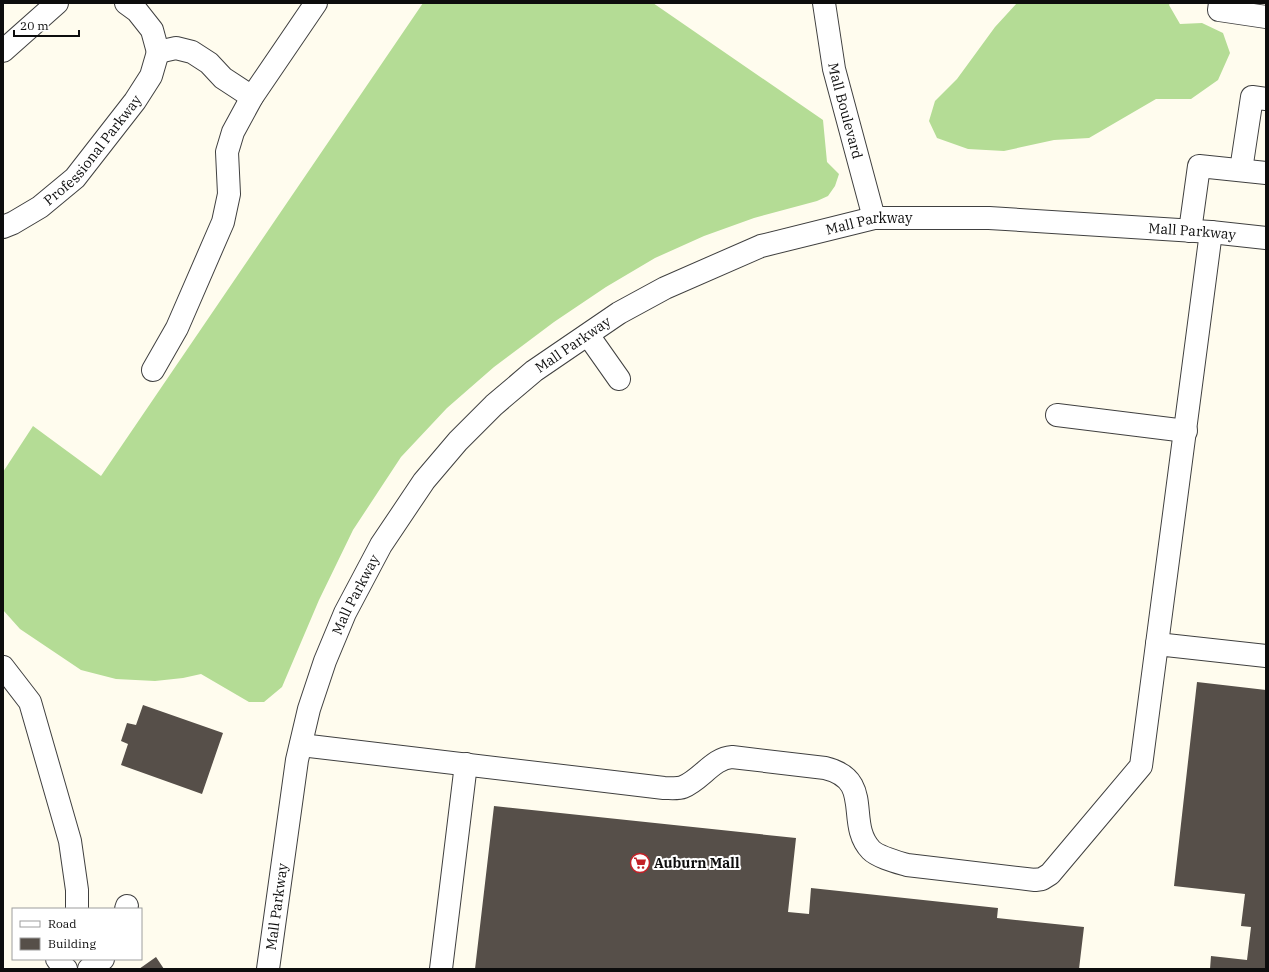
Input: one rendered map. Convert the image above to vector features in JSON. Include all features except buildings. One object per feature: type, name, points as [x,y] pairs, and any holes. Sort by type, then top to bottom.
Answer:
[{"type":"street","points":[[3,51],[57,3]]},
{"type":"street","points":[[126,3],[137,11],[152,30],[158,52],[176,48],[192,52],[209,63],[222,78],[252,97]]},
{"type":"street","points":[[153,370],[177,328],[223,222],[229,194],[227,152],[233,132],[252,97],[316,3]]},
{"type":"street","name":"Mall Boulevard","points":[[824,3],[834,69],[874,218]]},
{"type":"street","points":[[1220,3],[1219,10],[1266,17]]},
{"type":"street","name":"Professional Parkway","points":[[3,226],[13,223],[40,207],[75,178],[135,101],[151,76],[158,52]]},
{"type":"street","points":[[1241,170],[1252,98],[1266,99]]},
{"type":"street","points":[[1190,231],[1199,166],[1266,173]]},
{"type":"street","name":"Mall Parkway","points":[[268,969],[297,760],[309,709],[325,661],[345,613],[381,545],[424,481],[458,441],[494,405],[534,371],[620,313],[665,288],[761,246],[874,218],[989,218],[1211,232],[1266,238]]},
{"type":"street","points":[[301,745],[664,788],[682,787],[699,778],[720,760],[732,757],[825,768],[834,770],[844,775],[849,781],[855,793],[859,811],[860,831],[863,839],[872,850],[889,859],[907,866],[1035,880],[1042,879],[1050,874],[1141,766],[1211,232]]},
{"type":"street","points":[[588,335],[619,379]]},
{"type":"street","points":[[1057,416],[1186,430]]},
{"type":"street","points":[[1157,644],[1266,656]]},
{"type":"street","points":[[3,667],[30,702],[70,841],[77,900]]},
{"type":"street","points":[[441,969],[466,764]]},
{"type":"street","points":[[58,960],[66,969]]},
{"type":"street","points":[[89,969],[102,960]]},
{"type":"green space","points":[[423,3],[653,3],[823,120],[827,162],[839,174],[835,186],[828,196],[817,201],[754,218],[704,236],[655,258],[606,287],[554,322],[494,367],[447,408],[401,457],[353,530],[319,600],[282,687],[264,702],[249,702],[201,674],[183,678],[155,681],[116,679],[81,670],[20,629],[3,610],[3,472],[33,426],[101,476]]},
{"type":"green space","points":[[1017,3],[1170,3],[1169,5],[1180,24],[1202,23],[1223,33],[1230,53],[1218,80],[1191,99],[1156,99],[1089,138],[1054,140],[1004,151],[968,149],[937,138],[929,121],[935,101],[957,79],[995,27]]},
{"type":"place","name":"Auburn Mall","points":[[640,863]]}]
